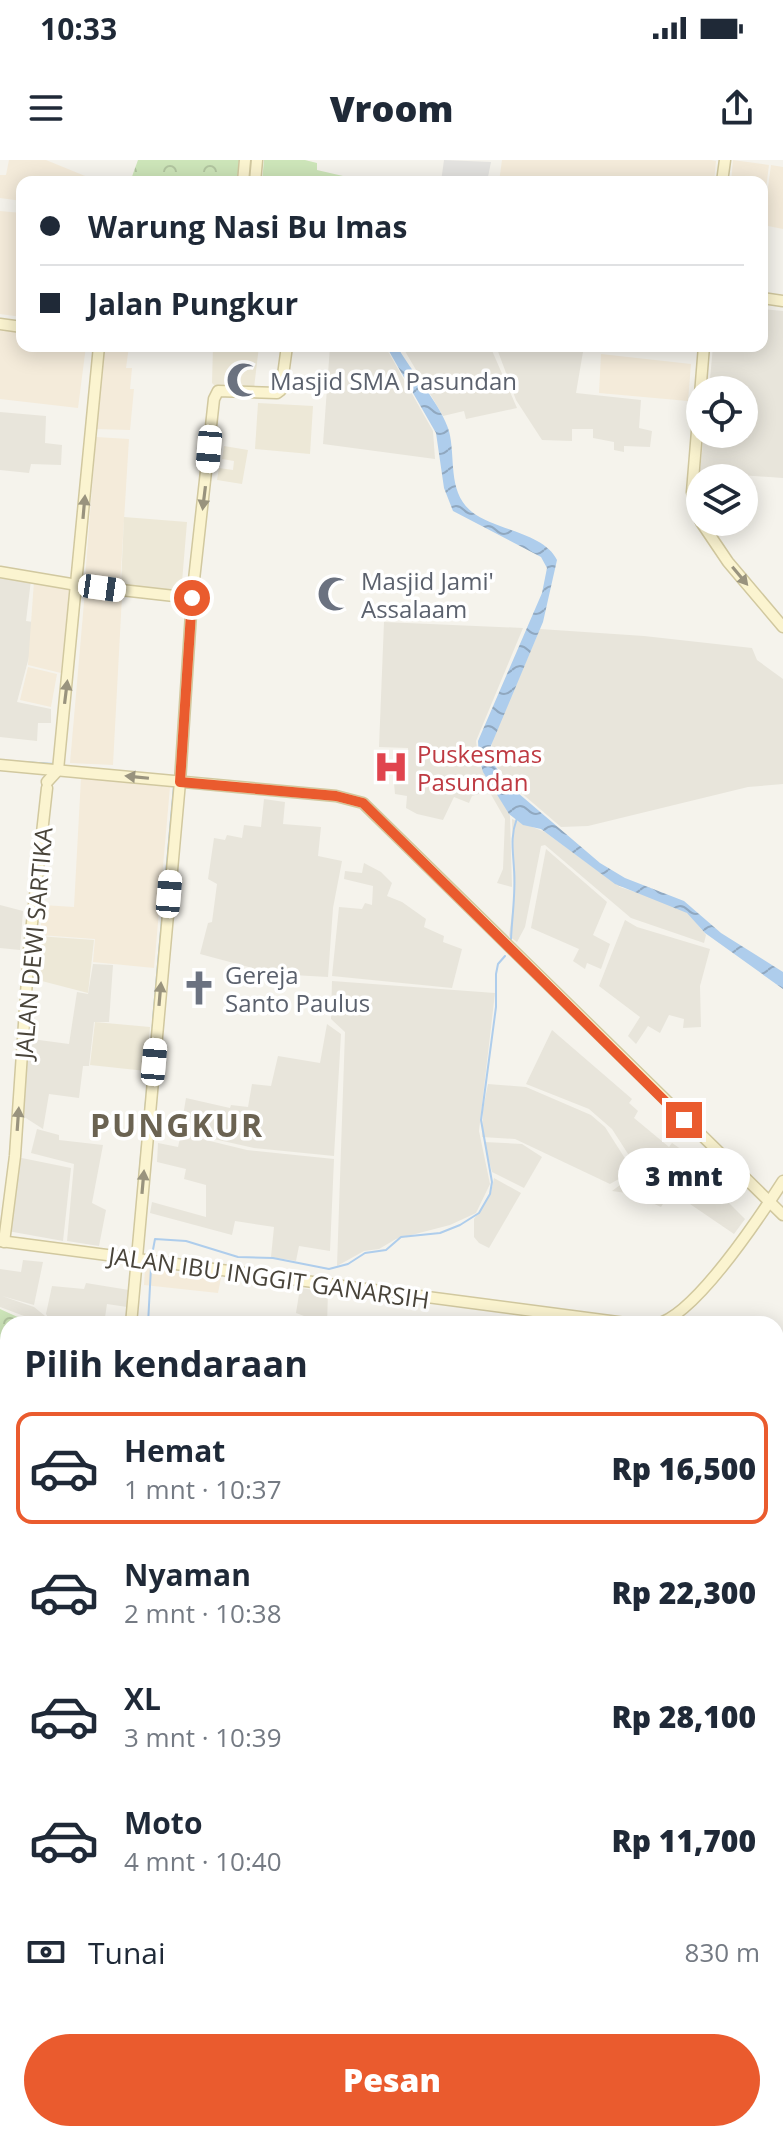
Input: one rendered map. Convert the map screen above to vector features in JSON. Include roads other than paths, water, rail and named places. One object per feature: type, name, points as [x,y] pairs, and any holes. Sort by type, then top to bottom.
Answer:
[{"type":"main road","points":[[58,770],[98,352]]},
{"type":"main road","points":[[132,1316],[180,782],[192,598],[215,394],[222,390],[277,393],[284,382],[286,352]]},
{"type":"main road","points":[[694,464],[704,352]]},
{"type":"main road","points":[[711,536],[728,562],[783,627]]},
{"type":"main road","points":[[0,572],[77,585],[192,598]]},
{"type":"main road","points":[[0,765],[336,796],[363,803],[783,1215]]},
{"type":"main road","name":"JALAN DEWI SARTIKA","points":[[2,1241],[15,1156],[29,950],[47,785],[58,770]]},
{"type":"main road","points":[[669,1316],[714,1278],[783,1181]]},
{"type":"main road","name":"JALAN IBU INGGIT GANARSIH","points":[[2,1241],[571,1316]]},
{"type":"water","points":[[389,352],[401,352],[445,421],[451,441],[456,485],[464,504],[482,518],[541,544],[557,560],[543,622],[490,748],[490,759],[511,787],[600,863],[625,878],[684,901],[721,933],[783,972],[783,989],[705,933],[687,913],[615,884],[541,829],[523,825],[509,814],[483,772],[478,741],[542,593],[547,568],[541,557],[453,511],[444,488],[436,433]]},
{"type":"waterway","points":[[5,761],[55,764]]},
{"type":"waterway","points":[[153,1020],[174,785]]},
{"type":"waterway","points":[[511,939],[515,886],[513,837],[517,818]]},
{"type":"waterway","points":[[152,1255],[155,1239],[186,1241],[238,1257],[273,1258],[329,1269],[348,1264],[365,1253],[386,1250],[401,1237],[440,1233],[479,1213],[490,1194],[492,1182],[481,1120],[496,1007],[496,974],[498,964],[505,956]]},
{"type":"waterway","points":[[139,1178],[153,1023]]},
{"type":"waterway","points":[[148,1316],[151,1267]]},
{"type":"place","name":"Masjid SMA Pasundan","points":[[244,380]]},
{"type":"place","name":"Masjid Jami' Assalaam","points":[[335,594]]},
{"type":"place","name":"Puskesmas Pasundan","points":[[391,767]]},
{"type":"place","name":"Gereja Santo Paulus","points":[[199,988]]},
{"type":"district","name":"PUNGKUR","points":[[177,1124]]}]
